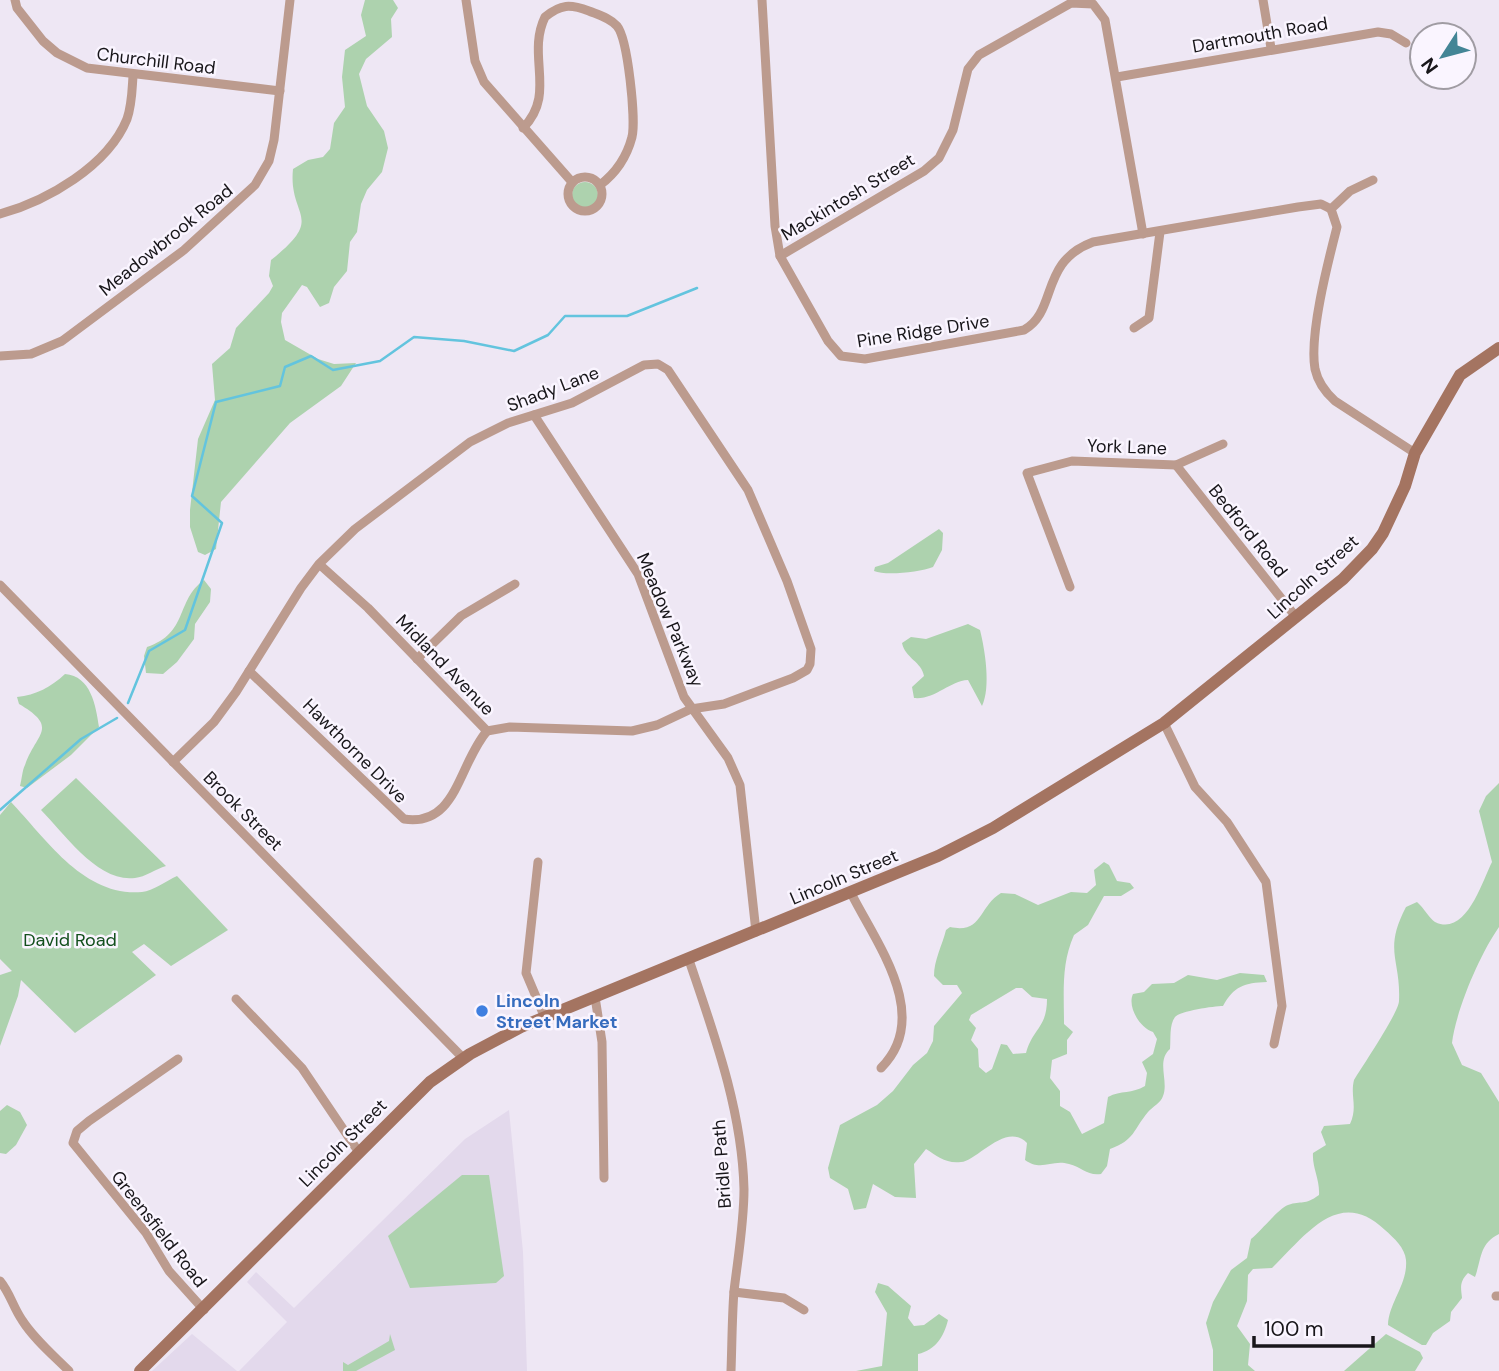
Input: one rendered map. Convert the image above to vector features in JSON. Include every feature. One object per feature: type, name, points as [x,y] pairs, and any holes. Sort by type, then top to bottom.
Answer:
[{"type":"main road","name":"Lincoln Street","points":[[140,1371],[204,1310],[358,1151],[430,1082],[463,1058],[545,1017],[938,856],[993,828],[1164,723],[1343,579],[1372,549],[1393,515],[1415,453],[1460,375],[1499,348]]},
{"type":"street","name":"Churchill Road","points":[[15,0],[32,27],[57,53],[87,68],[133,76],[280,91]]},
{"type":"street","name":"Meadowbrook Road","points":[[0,356],[31,354],[62,341],[169,262],[242,199],[261,178],[269,161],[290,0]]},
{"type":"street","points":[[466,0],[479,72],[492,94],[572,182]]},
{"type":"street","name":"Pine Ridge Drive","points":[[762,0],[775,226],[780,256],[828,341],[841,356],[865,359],[1024,330],[1038,315],[1053,279],[1068,254],[1093,242],[1321,204],[1331,209]]},
{"type":"street","points":[[1263,0],[1271,48]]},
{"type":"street","name":"Mackintosh Street","points":[[780,256],[924,171],[939,158],[953,130],[968,69],[979,55],[1071,3],[1094,2],[1105,20],[1143,234]]},
{"type":"street","points":[[523,128],[537,111],[540,100],[537,43],[545,17],[564,5],[573,5],[609,19],[618,27],[627,49],[632,135],[619,167],[600,185],[601,202],[596,208],[580,212],[568,199],[572,182]]},
{"type":"street","name":"Dartmouth Road","points":[[1117,77],[1271,48],[1378,32],[1391,34],[1406,43]]},
{"type":"street","points":[[0,214],[45,196],[92,163],[110,146],[127,118],[133,76]]},
{"type":"street","points":[[572,182],[585,177],[600,185]]},
{"type":"street","points":[[1373,180],[1350,191],[1331,209],[1337,227],[1315,340],[1318,381],[1329,396],[1360,420],[1415,453]]},
{"type":"street","points":[[1134,328],[1149,318],[1153,306],[1160,232]]},
{"type":"street","name":"Shady Lane","points":[[173,762],[214,722],[319,564],[355,529],[470,442],[500,426],[572,403],[644,365],[664,366],[748,491],[787,581],[811,649],[807,670],[724,704],[691,709]]},
{"type":"street","name":"Meadow Parkway","points":[[534,415],[638,574],[691,709],[728,758],[740,785],[756,932]]},
{"type":"street","name":"York Lane","points":[[1070,587],[1027,473],[1072,461],[1176,465],[1223,444]]},
{"type":"street","name":"Bedford Road","points":[[1176,465],[1296,617]]},
{"type":"street","name":"Midland Avenue","points":[[319,564],[487,731],[510,727],[632,731],[657,725],[691,709]]},
{"type":"street","points":[[417,659],[461,617],[515,584]]},
{"type":"street","name":"Brook Street","points":[[0,585],[463,1058]]},
{"type":"street","name":"Hawthorne Drive","points":[[249,671],[404,819],[433,818],[443,810],[474,747],[487,731]]},
{"type":"street","points":[[1164,723],[1195,787],[1227,822],[1266,882],[1282,1006],[1275,1044]]},
{"type":"street","points":[[538,862],[526,973],[545,1017]]},
{"type":"street","points":[[851,892],[899,987],[900,1033],[894,1055],[881,1068]]},
{"type":"street","name":"Bridle Path","points":[[689,960],[721,1058],[739,1144],[744,1190],[734,1292],[731,1371]]},
{"type":"street","points":[[596,998],[601,1042],[604,1178]]},
{"type":"street","points":[[236,999],[302,1068],[358,1151]]},
{"type":"street","name":"Greensfield Road","points":[[178,1059],[89,1121],[77,1131],[72,1143],[146,1233],[169,1271],[204,1310]]},
{"type":"street","points":[[0,1281],[12,1295],[20,1317],[29,1330],[69,1371]]},
{"type":"street","points":[[734,1292],[784,1298],[804,1310]]},
{"type":"shaded area","points":[[509,1110],[523,1252],[527,1371],[239,1371],[287,1322],[247,1282],[256,1272],[294,1308],[465,1139]]},
{"type":"shaded area","points":[[192,1334],[237,1371],[152,1371]]},
{"type":"green space","points":[[365,0],[393,0],[398,8],[391,19],[392,37],[366,59],[359,74],[367,106],[384,131],[388,148],[382,172],[367,190],[361,204],[357,232],[350,242],[347,271],[334,287],[329,303],[320,307],[307,287],[302,285],[282,313],[281,322],[285,340],[318,359],[334,364],[356,363],[341,386],[290,423],[221,502],[216,549],[205,555],[198,552],[190,527],[190,510],[198,439],[215,400],[212,364],[230,348],[236,328],[269,293],[273,286],[269,276],[271,260],[288,245],[301,225],[293,185],[293,169],[308,160],[323,157],[330,149],[334,123],[345,107],[342,77],[345,50],[366,36],[361,15]]},
{"type":"green space","points":[[585,182],[594,186],[598,195],[594,204],[585,208],[576,204],[572,195],[576,186]]},
{"type":"green space","points":[[939,529],[943,533],[942,550],[933,567],[903,573],[874,571],[875,567],[888,563]]},
{"type":"green space","points":[[204,580],[211,589],[210,602],[195,624],[194,639],[177,662],[163,674],[146,673],[144,656],[147,647],[170,634],[189,597]]},
{"type":"green space","points":[[968,624],[980,630],[984,648],[987,679],[982,706],[968,680],[929,696],[914,698],[912,687],[924,676],[923,671],[906,653],[902,643],[911,637],[926,639]]},
{"type":"green space","points":[[65,674],[81,680],[91,693],[99,727],[71,755],[27,788],[20,786],[24,767],[42,731],[42,725],[39,719],[19,704],[17,697],[43,690]]},
{"type":"green space","points":[[76,778],[166,866],[135,878],[121,877],[95,865],[71,843],[41,810]]},
{"type":"green space","points":[[1499,783],[1499,927],[1470,983],[1458,1015],[1452,1043],[1462,1065],[1481,1073],[1499,1102],[1499,1234],[1484,1247],[1475,1277],[1468,1273],[1463,1279],[1462,1298],[1451,1312],[1450,1321],[1433,1333],[1426,1345],[1422,1345],[1388,1325],[1406,1269],[1404,1251],[1399,1244],[1368,1218],[1353,1213],[1338,1214],[1324,1220],[1272,1268],[1253,1269],[1248,1275],[1247,1301],[1237,1326],[1250,1344],[1248,1365],[1255,1371],[1213,1371],[1213,1350],[1206,1323],[1213,1302],[1231,1270],[1247,1258],[1251,1239],[1284,1207],[1306,1202],[1319,1195],[1313,1153],[1326,1145],[1321,1132],[1324,1126],[1350,1124],[1354,1080],[1387,1027],[1399,1001],[1394,945],[1399,922],[1406,907],[1417,902],[1435,922],[1446,925],[1456,922],[1464,915],[1478,894],[1492,862],[1479,811],[1486,796]]},
{"type":"green space","name":"David Road","points":[[11,802],[68,863],[85,876],[121,891],[142,892],[177,876],[228,930],[171,966],[144,944],[132,952],[156,975],[75,1033],[21,980],[0,1046],[0,975],[12,971],[0,959],[0,815]]},
{"type":"green space","points":[[1104,862],[1109,865],[1117,881],[1130,883],[1134,888],[1121,896],[1104,896],[1088,925],[1074,935],[1067,957],[1064,1024],[1073,1032],[1067,1040],[1067,1054],[1052,1060],[1050,1078],[1060,1091],[1060,1106],[1070,1112],[1082,1134],[1104,1123],[1108,1097],[1145,1086],[1147,1073],[1142,1062],[1153,1054],[1157,1039],[1133,1011],[1133,994],[1144,992],[1152,984],[1174,983],[1188,975],[1217,980],[1240,973],[1264,975],[1267,982],[1240,987],[1223,1006],[1190,1011],[1175,1017],[1171,1028],[1170,1049],[1163,1065],[1162,1098],[1129,1138],[1110,1149],[1107,1166],[1101,1174],[1092,1174],[1063,1163],[1031,1163],[1025,1160],[1027,1143],[1019,1137],[1001,1139],[961,1162],[946,1161],[926,1149],[914,1164],[916,1198],[895,1197],[873,1184],[866,1208],[854,1210],[848,1189],[830,1178],[828,1168],[840,1125],[877,1105],[893,1091],[913,1065],[927,1053],[933,1041],[934,1026],[962,993],[957,985],[943,985],[934,976],[946,930],[950,927],[969,927],[975,923],[1001,893],[1015,894],[1038,905],[1071,892],[1087,893],[1096,885],[1094,870]],"holes":[[[1016,988],[1022,988],[1032,997],[1047,999],[1045,1016],[1026,1053],[1013,1054],[1007,1045],[1001,1044],[992,1069],[986,1073],[979,1067],[978,1049],[971,1040],[976,1028],[969,1020],[971,1015]]]},
{"type":"green space","points":[[7,1105],[20,1112],[27,1125],[16,1145],[6,1154],[0,1153],[0,1111]]},
{"type":"green space","points":[[462,1175],[489,1175],[504,1276],[496,1283],[410,1288],[388,1236]]},
{"type":"green space","points":[[878,1283],[888,1286],[911,1306],[908,1318],[914,1326],[924,1325],[939,1314],[948,1320],[938,1342],[918,1354],[918,1371],[856,1371],[882,1366],[887,1313],[875,1292]]},
{"type":"green space","points":[[390,1334],[395,1350],[356,1371],[343,1371],[343,1362],[348,1365],[389,1341]]},
{"type":"green space","points":[[1386,1334],[1420,1352],[1423,1358],[1415,1371],[1344,1371]]},
{"type":"waterway","points":[[128,703],[149,651],[185,630],[222,523],[192,496],[216,402],[280,386],[285,367],[311,356],[333,370],[380,361],[414,337],[464,341],[514,351],[548,335],[565,316],[627,316],[697,288]]},
{"type":"waterway","points":[[0,810],[81,739],[117,718]]},
{"type":"place","name":"Lincoln Street Market","points":[[482,1011]]}]
